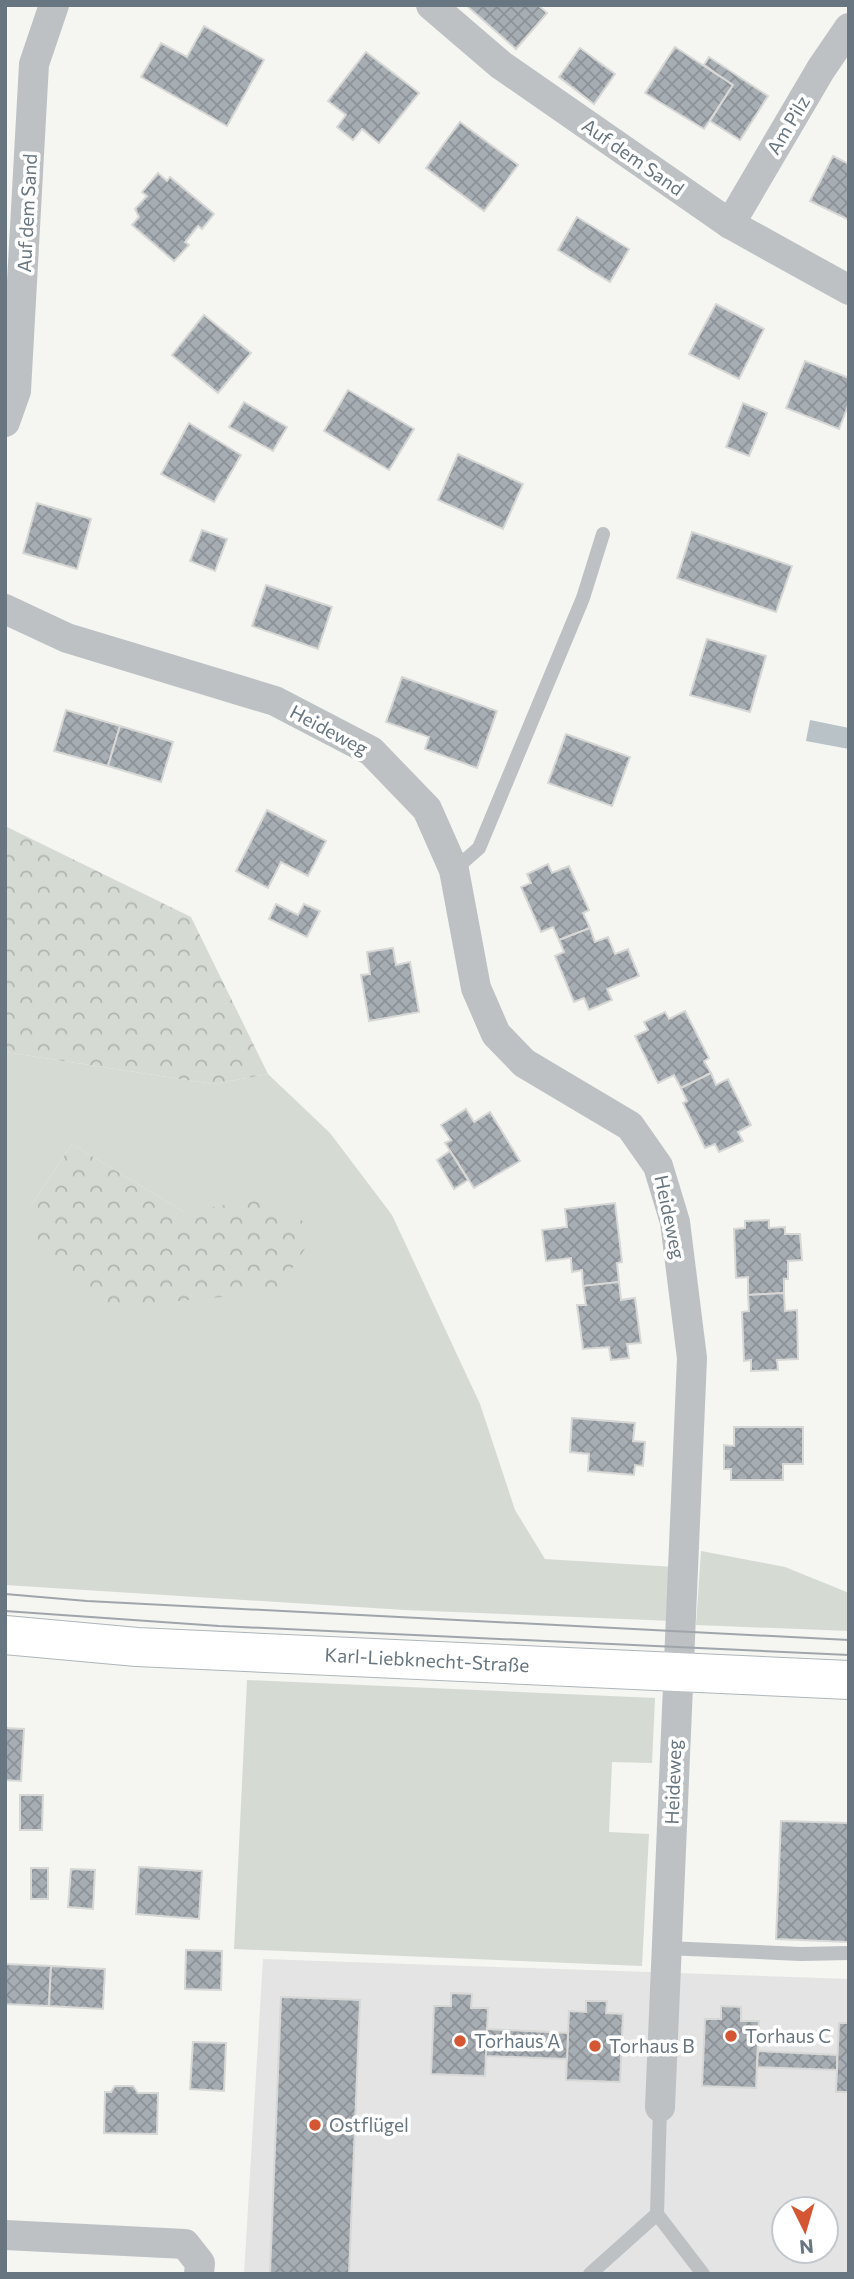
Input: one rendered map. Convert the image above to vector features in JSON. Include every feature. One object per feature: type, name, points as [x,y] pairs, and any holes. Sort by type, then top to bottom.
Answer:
[{"type":"street","name":"Auf dem Sand","points":[[5,422],[16,391],[34,64],[54,5]]},
{"type":"street","name":"Auf dem Sand","points":[[431,5],[501,65],[730,224],[849,289]]},
{"type":"street","name":"Am Pilz","points":[[730,224],[821,69],[849,28]]},
{"type":"street","name":"Heideweg","points":[[5,609],[66,638],[275,701],[371,751],[427,809],[454,870],[476,988],[496,1034],[524,1063],[630,1126],[658,1166],[675,1222],[692,1358],[660,2107]]},
{"type":"street","name":"Karl-Liebknecht-Straße","points":[[5,1635],[137,1647],[849,1680]]},
{"type":"street","points":[[5,2235],[185,2244],[200,2268]]},
{"type":"lane","points":[[454,870],[479,848],[583,598],[603,534]]},
{"type":"lane","points":[[666,1948],[849,1953]]},
{"type":"lane","points":[[660,2107],[657,2214],[703,2274]]},
{"type":"lane","points":[[590,2274],[657,2214]]},
{"type":"shaded area","points":[[810,720],[849,728],[849,749],[806,741]]},
{"type":"shaded area","points":[[263,1959],[849,1979],[849,2274],[244,2274]]},
{"type":"green space","points":[[5,826],[191,917],[268,1074],[213,1084],[5,1052]]},
{"type":"green space","points":[[5,1052],[213,1084],[268,1074],[330,1133],[392,1215],[480,1404],[515,1510],[545,1559],[675,1567],[673,1621],[405,1610],[5,1585]],"holes":[[[72,1144],[184,1212],[30,1207]]]},
{"type":"green space","points":[[72,1144],[184,1212],[266,1198],[317,1230],[277,1292],[99,1308],[37,1254],[30,1207]]},
{"type":"green space","points":[[701,1551],[785,1567],[849,1593],[849,1631],[696,1625]]},
{"type":"green space","points":[[247,1680],[655,1698],[652,1763],[612,1762],[609,1832],[649,1834],[642,1966],[234,1949]]},
{"type":"building","points":[[466,5],[538,5],[547,13],[516,49]]},
{"type":"building","points":[[204,26],[264,60],[227,126],[141,77],[161,43],[187,57]]},
{"type":"building","points":[[675,47],[733,85],[704,129],[645,93]]},
{"type":"building","points":[[580,48],[615,74],[594,104],[559,77]]},
{"type":"building","points":[[366,52],[419,93],[379,143],[362,129],[353,140],[337,127],[346,115],[328,101]]},
{"type":"building","points":[[709,57],[768,96],[740,140],[710,121],[733,85],[704,65]]},
{"type":"building","points":[[460,122],[518,165],[484,211],[426,168]]},
{"type":"building","points":[[833,156],[849,164],[849,220],[810,201]]},
{"type":"building","points":[[158,173],[167,181],[170,177],[214,214],[202,229],[198,226],[185,242],[189,245],[174,261],[132,225],[139,217],[135,209],[147,196],[142,192]]},
{"type":"building","points":[[577,217],[629,249],[610,282],[558,250]]},
{"type":"building","points":[[716,304],[764,329],[739,379],[689,354]]},
{"type":"building","points":[[204,315],[251,353],[218,393],[172,355]]},
{"type":"building","points":[[805,361],[849,378],[849,403],[839,429],[786,408]]},
{"type":"building","points":[[348,390],[414,429],[389,470],[324,431]]},
{"type":"building","points":[[244,402],[287,427],[273,451],[229,427]]},
{"type":"building","points":[[743,403],[767,413],[749,456],[726,447]]},
{"type":"building","points":[[189,423],[241,455],[214,502],[161,474]]},
{"type":"building","points":[[458,454],[523,484],[503,529],[438,500]]},
{"type":"building","points":[[37,503],[91,519],[77,569],[23,553]]},
{"type":"building","points":[[202,530],[227,539],[215,571],[190,561]]},
{"type":"building","points":[[692,532],[792,566],[776,612],[677,578]]},
{"type":"building","points":[[266,585],[332,607],[318,649],[252,626]]},
{"type":"building","points":[[707,639],[766,656],[750,712],[690,695]]},
{"type":"building","points":[[402,677],[497,711],[477,768],[425,749],[429,737],[386,722]]},
{"type":"building","points":[[66,710],[120,726],[108,766],[54,751]]},
{"type":"building","points":[[120,726],[173,742],[161,782],[108,766]]},
{"type":"building","points":[[566,734],[630,757],[612,806],[548,783]]},
{"type":"building","points":[[267,810],[326,841],[308,876],[281,862],[268,888],[236,871]]},
{"type":"building","points":[[548,864],[552,873],[569,866],[589,910],[583,913],[590,928],[559,940],[553,927],[541,932],[521,887],[531,883],[527,874]]},
{"type":"building","points":[[276,904],[298,915],[304,904],[320,911],[307,937],[269,919]]},
{"type":"building","points":[[590,928],[595,942],[608,937],[615,954],[628,949],[639,976],[607,989],[612,1000],[589,1010],[584,998],[574,1002],[555,956],[564,952],[559,940]]},
{"type":"building","points":[[393,948],[396,965],[410,962],[419,1012],[369,1021],[361,975],[370,974],[367,952]]},
{"type":"building","points":[[685,1011],[709,1058],[704,1061],[711,1073],[681,1088],[674,1075],[658,1083],[635,1036],[648,1030],[644,1022],[665,1012],[669,1019]]},
{"type":"building","points":[[711,1073],[716,1085],[728,1079],[751,1125],[738,1132],[743,1141],[719,1152],[715,1144],[705,1148],[683,1103],[687,1101],[681,1088]]},
{"type":"building","points":[[466,1109],[474,1122],[490,1112],[520,1161],[474,1188],[445,1143],[451,1140],[441,1125]]},
{"type":"building","points":[[450,1151],[468,1180],[454,1189],[437,1160]]},
{"type":"building","points":[[615,1203],[622,1262],[617,1263],[619,1282],[583,1286],[582,1270],[572,1272],[571,1258],[546,1261],[542,1230],[567,1227],[565,1209]]},
{"type":"building","points":[[769,1220],[769,1228],[785,1227],[785,1234],[800,1234],[802,1260],[788,1261],[788,1279],[784,1279],[784,1293],[748,1295],[748,1277],[736,1278],[734,1229],[745,1228],[745,1221]]},
{"type":"building","points":[[619,1282],[621,1300],[635,1298],[641,1343],[627,1344],[629,1358],[611,1360],[609,1347],[583,1349],[577,1305],[586,1305],[583,1286]]},
{"type":"building","points":[[784,1293],[785,1311],[797,1310],[798,1359],[777,1360],[778,1370],[751,1371],[751,1360],[744,1361],[742,1312],[749,1311],[748,1295]]},
{"type":"building","points":[[572,1418],[635,1423],[633,1441],[645,1442],[643,1466],[635,1465],[634,1475],[588,1471],[589,1454],[570,1452]]},
{"type":"building","points":[[734,1427],[803,1427],[803,1464],[783,1464],[783,1480],[731,1480],[731,1469],[724,1469],[724,1445],[734,1446]]},
{"type":"building","points":[[5,1728],[24,1729],[21,1781],[5,1780]]},
{"type":"building","points":[[20,1795],[43,1795],[42,1830],[20,1830]]},
{"type":"building","points":[[781,1821],[849,1823],[849,1942],[776,1939]]},
{"type":"building","points":[[139,1867],[202,1871],[199,1919],[136,1914]]},
{"type":"building","points":[[31,1868],[48,1868],[48,1899],[31,1899]]},
{"type":"building","points":[[71,1869],[95,1870],[93,1909],[68,1907]]},
{"type":"building","points":[[186,1950],[222,1951],[221,1990],[185,1989]]},
{"type":"building","points":[[5,1964],[51,1966],[49,2006],[5,2004]]},
{"type":"building","points":[[51,1966],[105,1969],[103,2009],[49,2006]]},
{"type":"building","name":"Torhaus A","points":[[451,1993],[472,1994],[471,2008],[488,2008],[485,2076],[431,2074],[434,2006],[451,2006]]},
{"type":"building","name":"Ostflügel","points":[[281,1997],[360,2000],[349,2274],[270,2274]]},
{"type":"building","name":"Torhaus B","points":[[586,2001],[607,2001],[606,2013],[623,2014],[620,2082],[566,2080],[569,2011],[586,2012]]},
{"type":"building","name":"Torhaus C","points":[[721,2006],[741,2007],[741,2021],[759,2021],[756,2088],[702,2086],[705,2019],[721,2019]]},
{"type":"building","points":[[839,2023],[849,2023],[849,2092],[836,2092]]},
{"type":"building","points":[[487,2029],[568,2033],[567,2059],[486,2056]]},
{"type":"building","points":[[193,2042],[226,2043],[224,2091],[190,2089]]},
{"type":"building","points":[[758,2051],[837,2055],[837,2070],[757,2067]]},
{"type":"building","points":[[115,2086],[133,2086],[138,2093],[158,2093],[157,2134],[104,2133],[105,2092],[111,2092]]},
{"type":"tram line","points":[[5,1594],[87,1601],[849,1640]]},
{"type":"tram line","points":[[5,1611],[219,1626],[849,1655]]},
{"type":"place","name":"Torhaus C","points":[[731,2036]]},
{"type":"place","name":"Torhaus A","points":[[460,2041]]},
{"type":"place","name":"Torhaus B","points":[[595,2046]]},
{"type":"place","name":"Ostflügel","points":[[315,2125]]}]
